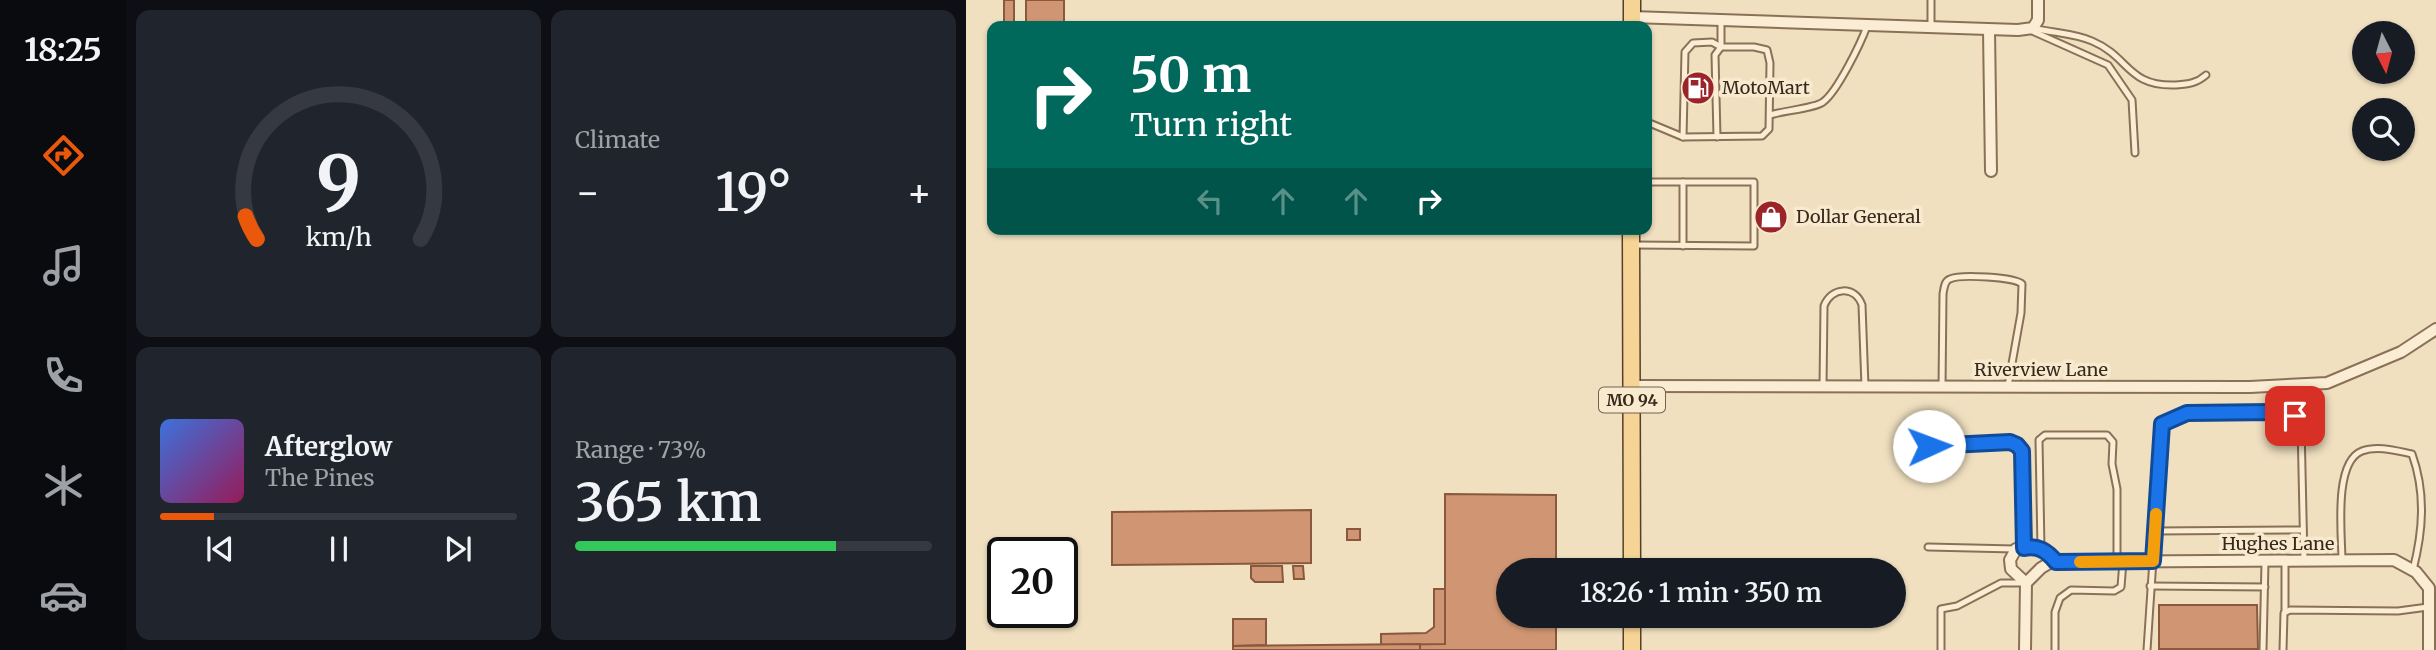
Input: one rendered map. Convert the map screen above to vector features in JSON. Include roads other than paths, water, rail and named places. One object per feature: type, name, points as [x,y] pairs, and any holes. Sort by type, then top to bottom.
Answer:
[{"type":"main road","name":"MO 94","points":[[1631,237],[1632,558]]},
{"type":"main road","points":[[1632,628],[1632,650]]},
{"type":"street","points":[[1632,14],[1989,30],[2030,28],[2038,20],[2038,0]]},
{"type":"street","points":[[1989,30],[1991,171]]},
{"type":"street","name":"Riverview Lane","points":[[1633,386],[2250,387],[2327,383],[2401,352],[2436,330]]},
{"type":"street","points":[[2025,650],[2026,583],[2041,568],[2056,562],[2034,546],[2016,549],[2010,560],[2011,569],[2026,583]]},
{"type":"street","name":"Hughes Lane","points":[[2056,562],[2394,560],[2413,570]]},
{"type":"street","points":[[2413,570],[2429,588],[2429,650]]},
{"type":"lane","points":[[1931,0],[1931,28]]},
{"type":"lane","points":[[1717,137],[1715,55],[1720,47],[1721,20]]},
{"type":"lane","points":[[1770,115],[1793,108],[1814,107],[1825,102],[1857,52],[1867,26]]},
{"type":"lane","points":[[2030,28],[2093,41],[2105,48],[2136,76],[2151,84],[2197,82],[2206,75]]},
{"type":"lane","points":[[2030,28],[2108,65],[2132,100],[2135,153]]},
{"type":"lane","points":[[1652,124],[1683,137],[1762,136],[1769,129],[1770,115],[1770,63],[1767,50],[1754,47],[1720,47],[1712,42],[1693,43],[1685,52],[1683,137]]},
{"type":"lane","points":[[1631,237],[1682,246],[1754,246],[1754,182],[1652,181]]},
{"type":"lane","points":[[1682,246],[1683,182]]},
{"type":"lane","points":[[1942,387],[1942,293],[1945,282],[1962,278],[2004,278],[2017,280],[2022,284],[2021,313],[2008,387]]},
{"type":"lane","points":[[1823,387],[1824,306],[1827,297],[1836,292],[1851,291],[1859,296],[1862,304],[1865,387]]},
{"type":"lane","points":[[2147,650],[2162,424],[2187,413],[2261,412],[2295,416],[2301,425],[2304,562]]},
{"type":"lane","points":[[2041,549],[2039,440],[2045,435],[2107,435],[2113,442],[2112,464],[2117,489],[2121,587],[2114,591],[2071,590],[2060,598],[2055,612],[2055,650]]},
{"type":"lane","points":[[1928,547],[2024,548],[2022,451],[2017,445],[2010,442],[1929,446]]},
{"type":"lane","points":[[2342,561],[2341,492],[2350,462],[2361,451],[2388,448],[2412,454],[2421,478],[2422,534],[2413,570]]},
{"type":"lane","points":[[2155,531],[2304,530]]},
{"type":"lane","points":[[2263,650],[2265,562]]},
{"type":"lane","points":[[2283,650],[2286,562]]},
{"type":"lane","points":[[1941,650],[1941,609],[1957,606],[2001,583],[2026,583]]},
{"type":"lane","points":[[2150,586],[2265,587]]},
{"type":"lane","points":[[2285,612],[2307,609],[2398,611],[2431,601]]},
{"type":"place","name":"MotoMart","points":[[1698,88]]},
{"type":"place","name":"Dollar General","points":[[1771,217]]}]
